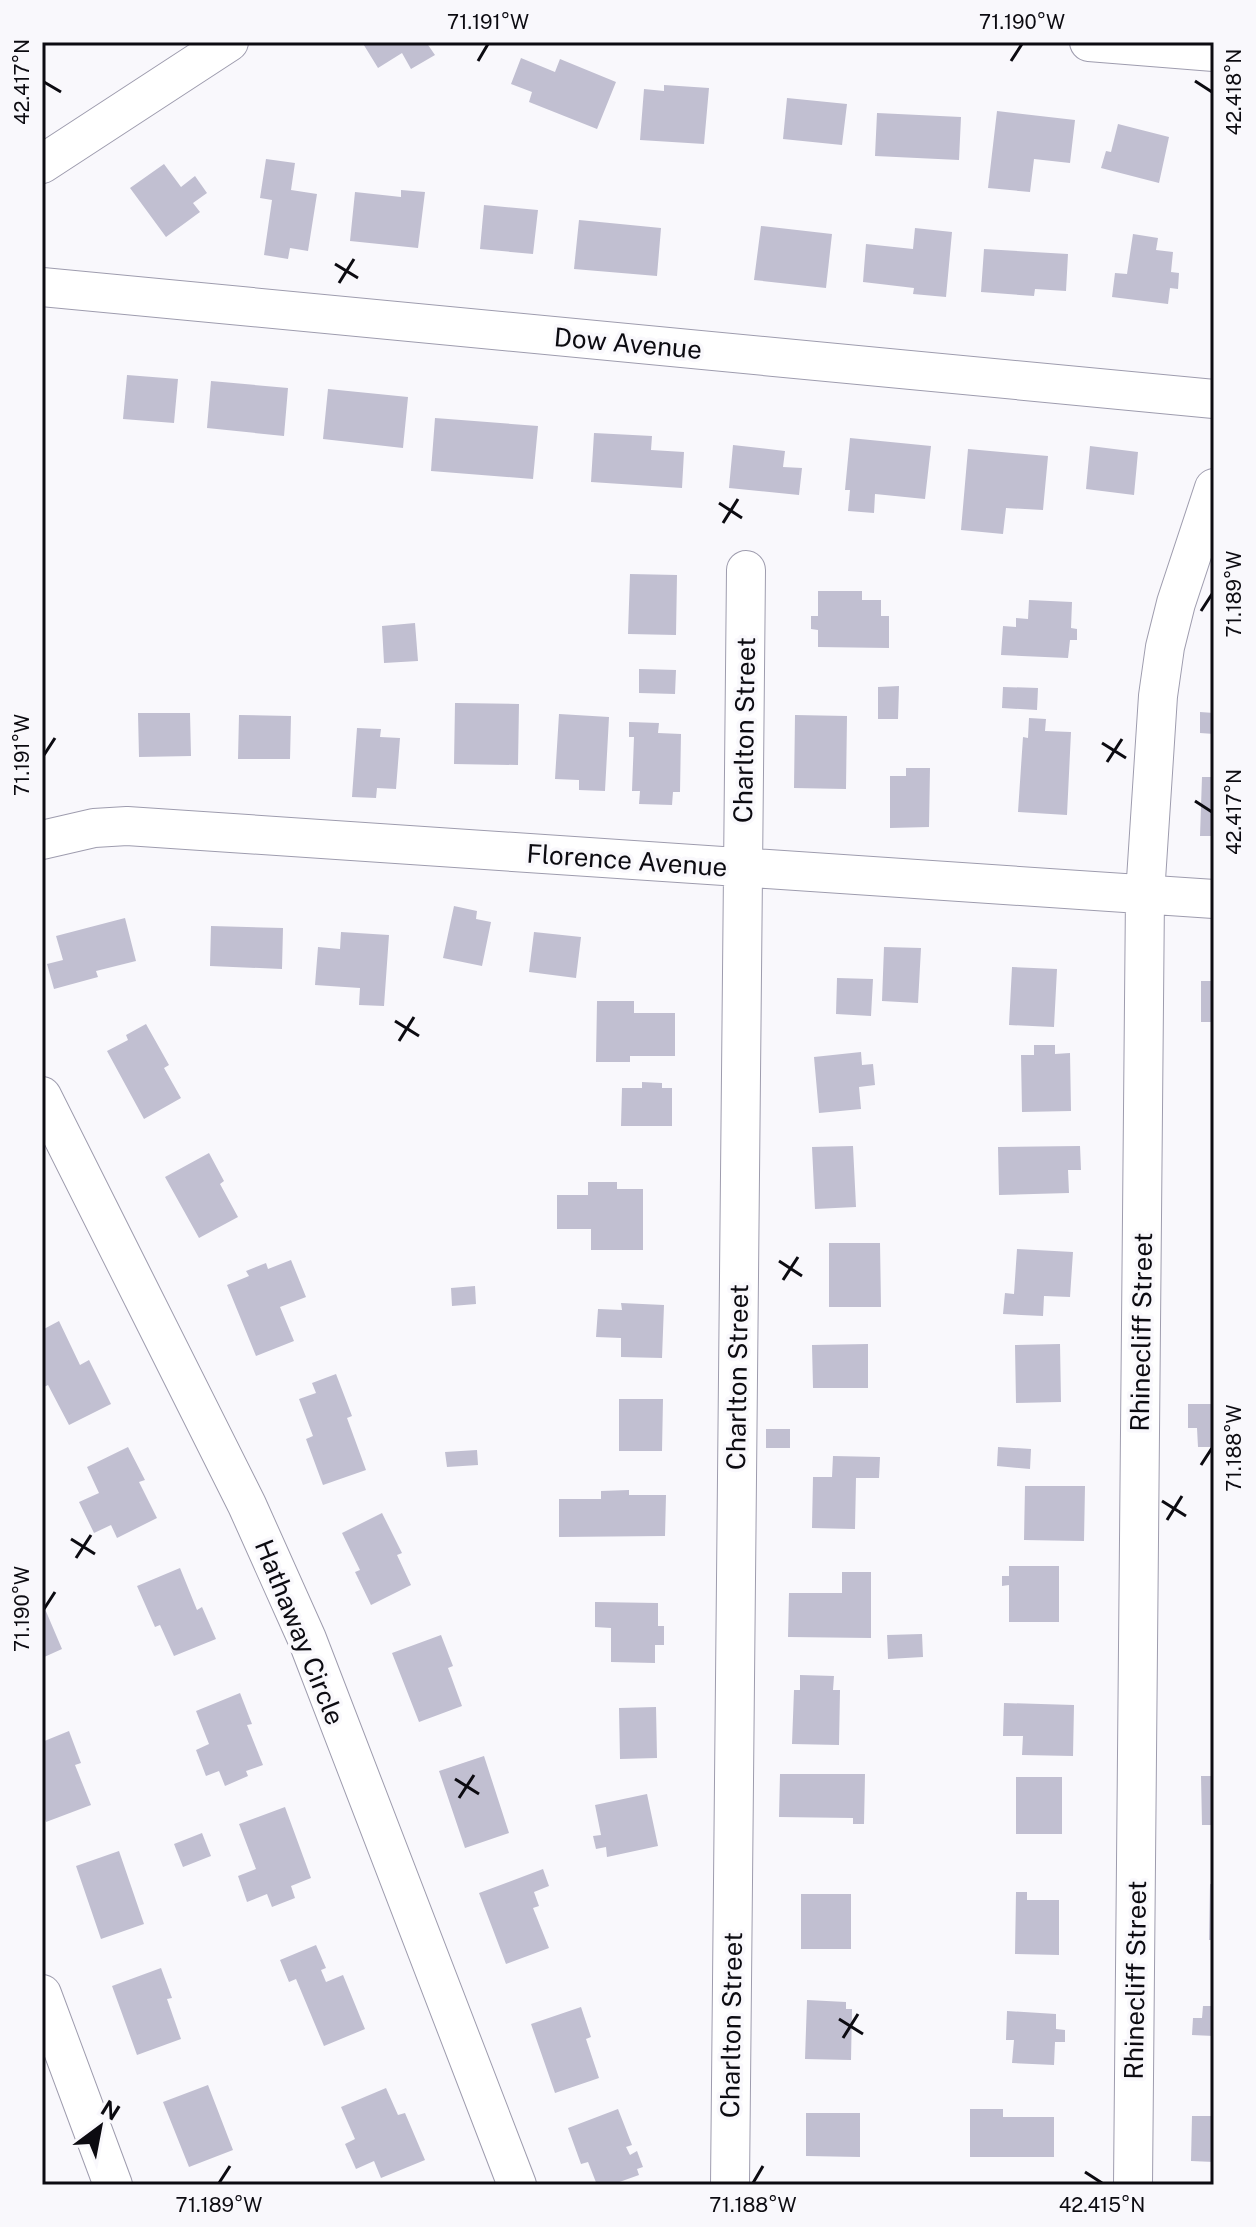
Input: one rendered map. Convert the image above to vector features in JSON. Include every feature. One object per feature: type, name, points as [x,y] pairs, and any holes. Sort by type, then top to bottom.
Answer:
[{"type":"street","points":[[42,164],[229,42]]},
{"type":"street","points":[[1089,42],[1214,52]]},
{"type":"street","name":"Dow Avenue","points":[[42,287],[1214,399]]},
{"type":"street","name":"Rhinecliff Street","points":[[1133,2185],[1145,895],[1161,669],[1176,603],[1214,488]]},
{"type":"street","name":"Charlton Street","points":[[730,2185],[746,570]]},
{"type":"street","name":"Florence Avenue","points":[[42,840],[94,828],[127,826],[1214,899]]},
{"type":"street","name":"Hathaway Circle","points":[[42,1096],[247,1505],[307,1639],[517,2185]]},
{"type":"street","points":[[42,1994],[113,2185]]},
{"type":"building","points":[[362,42],[426,42],[435,55],[411,69],[402,53],[378,68]]},
{"type":"building","points":[[521,58],[555,72],[560,59],[616,82],[597,129],[529,102],[532,92],[511,84]]},
{"type":"building","points":[[664,85],[709,88],[704,144],[640,140],[644,89],[664,91]]},
{"type":"building","points":[[787,98],[847,104],[842,145],[783,139]]},
{"type":"building","points":[[997,111],[1075,120],[1070,163],[1034,159],[1030,192],[988,188]]},
{"type":"building","points":[[877,113],[961,117],[959,160],[875,156]]},
{"type":"building","points":[[1118,124],[1169,137],[1159,183],[1101,168],[1106,151],[1111,152]]},
{"type":"building","points":[[266,159],[295,163],[291,190],[317,194],[308,251],[290,248],[288,259],[264,255],[272,200],[260,198]]},
{"type":"building","points":[[164,164],[181,187],[195,176],[207,193],[193,203],[200,212],[166,237],[130,188]]},
{"type":"building","points":[[401,190],[425,192],[418,248],[350,241],[355,192],[401,197]]},
{"type":"building","points":[[484,205],[538,210],[533,254],[480,249]]},
{"type":"building","points":[[579,220],[661,228],[657,276],[574,269]]},
{"type":"building","points":[[761,226],[832,234],[826,288],[754,280]]},
{"type":"building","points":[[915,228],[952,232],[946,297],[913,294],[914,288],[863,282],[866,244],[913,249]]},
{"type":"building","points":[[1133,234],[1158,238],[1156,250],[1173,252],[1171,272],[1179,273],[1178,289],[1170,288],[1168,304],[1112,297],[1115,273],[1127,274]]},
{"type":"building","points":[[984,249],[1068,254],[1066,291],[1035,289],[1034,296],[981,292]]},
{"type":"building","points":[[127,375],[178,379],[174,423],[123,419]]},
{"type":"building","points":[[211,381],[288,388],[284,436],[207,428]]},
{"type":"building","points":[[328,389],[408,397],[403,448],[323,439]]},
{"type":"building","points":[[435,418],[538,426],[533,479],[431,471]]},
{"type":"building","points":[[594,433],[652,436],[651,450],[684,452],[682,488],[591,482]]},
{"type":"building","points":[[850,438],[931,446],[925,499],[875,494],[874,513],[848,511],[850,490],[845,490]]},
{"type":"building","points":[[733,445],[785,451],[783,467],[802,468],[799,495],[729,488]]},
{"type":"building","points":[[1090,446],[1138,452],[1134,495],[1086,489]]},
{"type":"building","points":[[968,449],[1048,456],[1043,510],[1006,508],[1003,534],[961,530]]},
{"type":"building","points":[[630,574],[677,575],[676,635],[628,634]]},
{"type":"building","points":[[818,591],[862,591],[862,600],[881,600],[881,616],[889,616],[889,648],[818,647],[818,630],[811,629],[811,616],[818,616]]},
{"type":"building","points":[[1029,600],[1072,602],[1071,628],[1077,629],[1077,640],[1070,640],[1068,658],[1001,655],[1003,626],[1016,627],[1016,618],[1028,619]]},
{"type":"building","points":[[415,623],[418,661],[384,663],[382,626]]},
{"type":"building","points":[[639,669],[676,670],[675,694],[639,693]]},
{"type":"building","points":[[899,686],[898,719],[878,719],[878,687]]},
{"type":"building","points":[[1003,687],[1038,688],[1037,710],[1002,708]]},
{"type":"building","points":[[455,703],[519,704],[518,765],[454,764]]},
{"type":"building","points":[[1200,712],[1214,713],[1214,734],[1200,733]]},
{"type":"building","points":[[138,713],[190,713],[191,756],[139,757]]},
{"type":"building","points":[[559,714],[609,717],[605,791],[579,790],[579,780],[555,779]]},
{"type":"building","points":[[239,715],[291,716],[290,759],[238,759]]},
{"type":"building","points":[[795,715],[847,716],[846,789],[794,788]]},
{"type":"building","points":[[1029,718],[1046,719],[1045,731],[1071,732],[1067,815],[1018,812],[1023,737],[1028,738]]},
{"type":"building","points":[[629,722],[659,723],[658,733],[681,734],[680,792],[673,792],[672,805],[639,804],[640,791],[632,791],[634,737],[629,737]]},
{"type":"building","points":[[357,728],[381,729],[380,737],[400,738],[396,789],[377,788],[376,798],[352,797]]},
{"type":"building","points":[[906,768],[930,768],[929,827],[890,828],[890,776],[906,776]]},
{"type":"building","points":[[1202,777],[1214,777],[1214,836],[1200,836]]},
{"type":"building","points":[[454,906],[477,911],[476,919],[491,922],[482,966],[443,958]]},
{"type":"building","points":[[125,918],[136,961],[96,971],[98,977],[54,989],[47,964],[63,960],[56,936]]},
{"type":"building","points":[[211,926],[283,928],[282,969],[210,966]]},
{"type":"building","points":[[341,932],[389,935],[384,1006],[359,1005],[360,988],[315,985],[318,947],[340,949]]},
{"type":"building","points":[[534,932],[581,937],[576,978],[529,972]]},
{"type":"building","points":[[884,947],[921,948],[918,1003],[882,1001]]},
{"type":"building","points":[[1012,967],[1057,969],[1054,1027],[1009,1025]]},
{"type":"building","points":[[837,978],[873,979],[871,1016],[836,1014]]},
{"type":"building","points":[[1201,981],[1214,981],[1214,1022],[1201,1022]]},
{"type":"building","points":[[597,1001],[634,1001],[634,1013],[675,1013],[675,1056],[630,1056],[630,1062],[596,1062]]},
{"type":"building","points":[[146,1024],[169,1065],[164,1068],[181,1098],[144,1119],[107,1051],[128,1040],[126,1035]]},
{"type":"building","points":[[1034,1045],[1055,1045],[1055,1054],[1070,1053],[1071,1111],[1022,1112],[1021,1055],[1034,1055]]},
{"type":"building","points":[[861,1052],[862,1065],[873,1064],[875,1085],[859,1087],[861,1109],[819,1113],[814,1057]]},
{"type":"building","points":[[642,1082],[662,1083],[662,1088],[672,1088],[672,1126],[621,1126],[622,1088],[642,1088]]},
{"type":"building","points":[[853,1146],[856,1207],[815,1209],[812,1147]]},
{"type":"building","points":[[1080,1146],[1081,1170],[1068,1170],[1069,1193],[999,1195],[998,1147]]},
{"type":"building","points":[[209,1153],[224,1181],[220,1184],[238,1217],[199,1238],[165,1177]]},
{"type":"building","points":[[588,1182],[617,1182],[617,1189],[643,1189],[643,1250],[591,1250],[591,1229],[557,1229],[557,1195],[588,1195]]},
{"type":"building","points":[[829,1243],[880,1243],[881,1307],[829,1307]]},
{"type":"building","points":[[1017,1249],[1073,1252],[1070,1297],[1044,1296],[1043,1316],[1003,1314],[1005,1293],[1014,1294]]},
{"type":"building","points":[[291,1260],[306,1297],[280,1307],[294,1341],[256,1356],[227,1285],[249,1276],[246,1271],[266,1263],[268,1269]]},
{"type":"building","points":[[475,1286],[476,1304],[452,1306],[451,1288]]},
{"type":"building","points":[[621,1303],[664,1305],[662,1358],[621,1357],[621,1338],[596,1337],[598,1309],[622,1310]]},
{"type":"building","points":[[59,1321],[80,1365],[89,1360],[111,1404],[69,1425],[48,1385],[42,1388],[42,1330]]},
{"type":"building","points":[[868,1344],[868,1388],[813,1388],[812,1345]]},
{"type":"building","points":[[1060,1344],[1061,1402],[1016,1403],[1015,1345]]},
{"type":"building","points":[[336,1374],[352,1416],[347,1418],[366,1470],[323,1485],[306,1439],[313,1436],[299,1399],[316,1393],[312,1383]]},
{"type":"building","points":[[619,1399],[663,1399],[662,1451],[619,1451]]},
{"type":"building","points":[[1188,1404],[1214,1404],[1214,1447],[1198,1447],[1197,1428],[1188,1428]]},
{"type":"building","points":[[766,1429],[790,1429],[790,1448],[766,1448]]},
{"type":"building","points":[[128,1447],[145,1480],[139,1482],[157,1518],[117,1538],[111,1525],[94,1533],[79,1502],[99,1493],[87,1467]]},
{"type":"building","points":[[998,1447],[1031,1449],[1030,1469],[997,1466]]},
{"type":"building","points":[[477,1450],[478,1465],[447,1467],[445,1452]]},
{"type":"building","points":[[833,1456],[880,1457],[879,1478],[856,1478],[855,1529],[812,1528],[813,1477],[832,1477]]},
{"type":"building","points":[[1025,1486],[1085,1486],[1084,1541],[1024,1540]]},
{"type":"building","points":[[629,1490],[629,1495],[666,1495],[665,1536],[559,1537],[559,1499],[601,1499],[601,1491]]},
{"type":"building","points":[[382,1513],[402,1553],[397,1555],[411,1585],[371,1605],[355,1572],[360,1570],[342,1533]]},
{"type":"building","points":[[1009,1566],[1059,1566],[1059,1622],[1009,1622],[1009,1585],[1002,1586],[1002,1576],[1009,1576]]},
{"type":"building","points":[[180,1568],[197,1610],[202,1607],[216,1639],[174,1656],[160,1625],[155,1627],[137,1586]]},
{"type":"building","points":[[842,1572],[871,1572],[871,1638],[788,1637],[789,1593],[842,1593]]},
{"type":"building","points":[[595,1602],[658,1603],[658,1626],[664,1626],[664,1645],[655,1645],[655,1663],[611,1662],[611,1628],[595,1627]]},
{"type":"building","points":[[45,1609],[62,1649],[42,1658],[42,1610]]},
{"type":"building","points":[[922,1634],[923,1657],[888,1659],[887,1635]]},
{"type":"building","points":[[441,1635],[453,1666],[448,1668],[462,1706],[419,1722],[392,1653]]},
{"type":"building","points":[[800,1675],[834,1676],[833,1690],[840,1690],[839,1745],[792,1744],[794,1690],[800,1690]]},
{"type":"building","points":[[240,1693],[252,1724],[247,1725],[263,1765],[246,1771],[248,1776],[225,1786],[219,1771],[206,1776],[196,1750],[209,1744],[196,1711]]},
{"type":"building","points":[[1004,1703],[1074,1705],[1073,1756],[1022,1755],[1023,1736],[1003,1736]]},
{"type":"building","points":[[656,1707],[657,1758],[620,1759],[619,1708]]},
{"type":"building","points":[[69,1731],[81,1763],[75,1765],[91,1805],[46,1822],[42,1811],[42,1742]]},
{"type":"building","points":[[484,1756],[509,1833],[465,1848],[439,1771]]},
{"type":"building","points":[[780,1774],[865,1774],[864,1824],[853,1824],[853,1818],[779,1817]]},
{"type":"building","points":[[1201,1776],[1214,1776],[1214,1825],[1202,1825]]},
{"type":"building","points":[[1016,1777],[1062,1777],[1062,1834],[1016,1834]]},
{"type":"building","points":[[647,1794],[658,1846],[607,1857],[606,1847],[596,1849],[593,1836],[601,1835],[595,1805]]},
{"type":"building","points":[[285,1807],[311,1878],[291,1886],[295,1898],[272,1907],[267,1894],[247,1902],[238,1876],[256,1869],[239,1824]]},
{"type":"building","points":[[202,1833],[211,1856],[183,1867],[174,1844]]},
{"type":"building","points":[[119,1851],[144,1924],[101,1939],[76,1866]]},
{"type":"building","points":[[543,1869],[549,1886],[534,1892],[539,1906],[533,1908],[549,1948],[506,1964],[479,1893]]},
{"type":"building","points":[[1210,1884],[1214,1884],[1214,1940],[1209,1940]]},
{"type":"building","points":[[1016,1892],[1027,1892],[1027,1900],[1059,1900],[1059,1955],[1015,1954]]},
{"type":"building","points":[[801,1894],[851,1894],[851,1949],[801,1949]]},
{"type":"building","points":[[316,1945],[326,1968],[321,1970],[326,1982],[343,1975],[365,2029],[324,2046],[296,1979],[289,1982],[280,1960]]},
{"type":"building","points":[[161,1968],[172,1998],[167,1999],[181,2039],[137,2055],[112,1986]]},
{"type":"building","points":[[807,2000],[846,2002],[846,2009],[852,2009],[851,2060],[805,2059]]},
{"type":"building","points":[[1203,2006],[1214,2006],[1214,2036],[1192,2035],[1193,2018],[1202,2018]]},
{"type":"building","points":[[581,2007],[591,2037],[586,2039],[599,2078],[555,2093],[531,2024]]},
{"type":"building","points":[[1007,2011],[1056,2014],[1056,2029],[1065,2030],[1065,2042],[1055,2042],[1054,2065],[1012,2063],[1014,2040],[1006,2040]]},
{"type":"building","points":[[208,2085],[233,2150],[189,2167],[163,2102]]},
{"type":"building","points":[[386,2088],[398,2115],[405,2113],[425,2160],[381,2178],[374,2161],[356,2169],[345,2144],[355,2139],[341,2107]]},
{"type":"building","points":[[618,2109],[632,2145],[626,2147],[630,2155],[637,2151],[643,2167],[637,2169],[639,2175],[611,2185],[597,2185],[588,2162],[581,2164],[568,2128]]},
{"type":"building","points":[[970,2109],[1003,2109],[1003,2117],[1054,2117],[1054,2157],[970,2157]]},
{"type":"building","points":[[806,2113],[860,2113],[860,2157],[806,2156]]},
{"type":"building","points":[[1192,2116],[1214,2116],[1214,2162],[1191,2161]]}]
